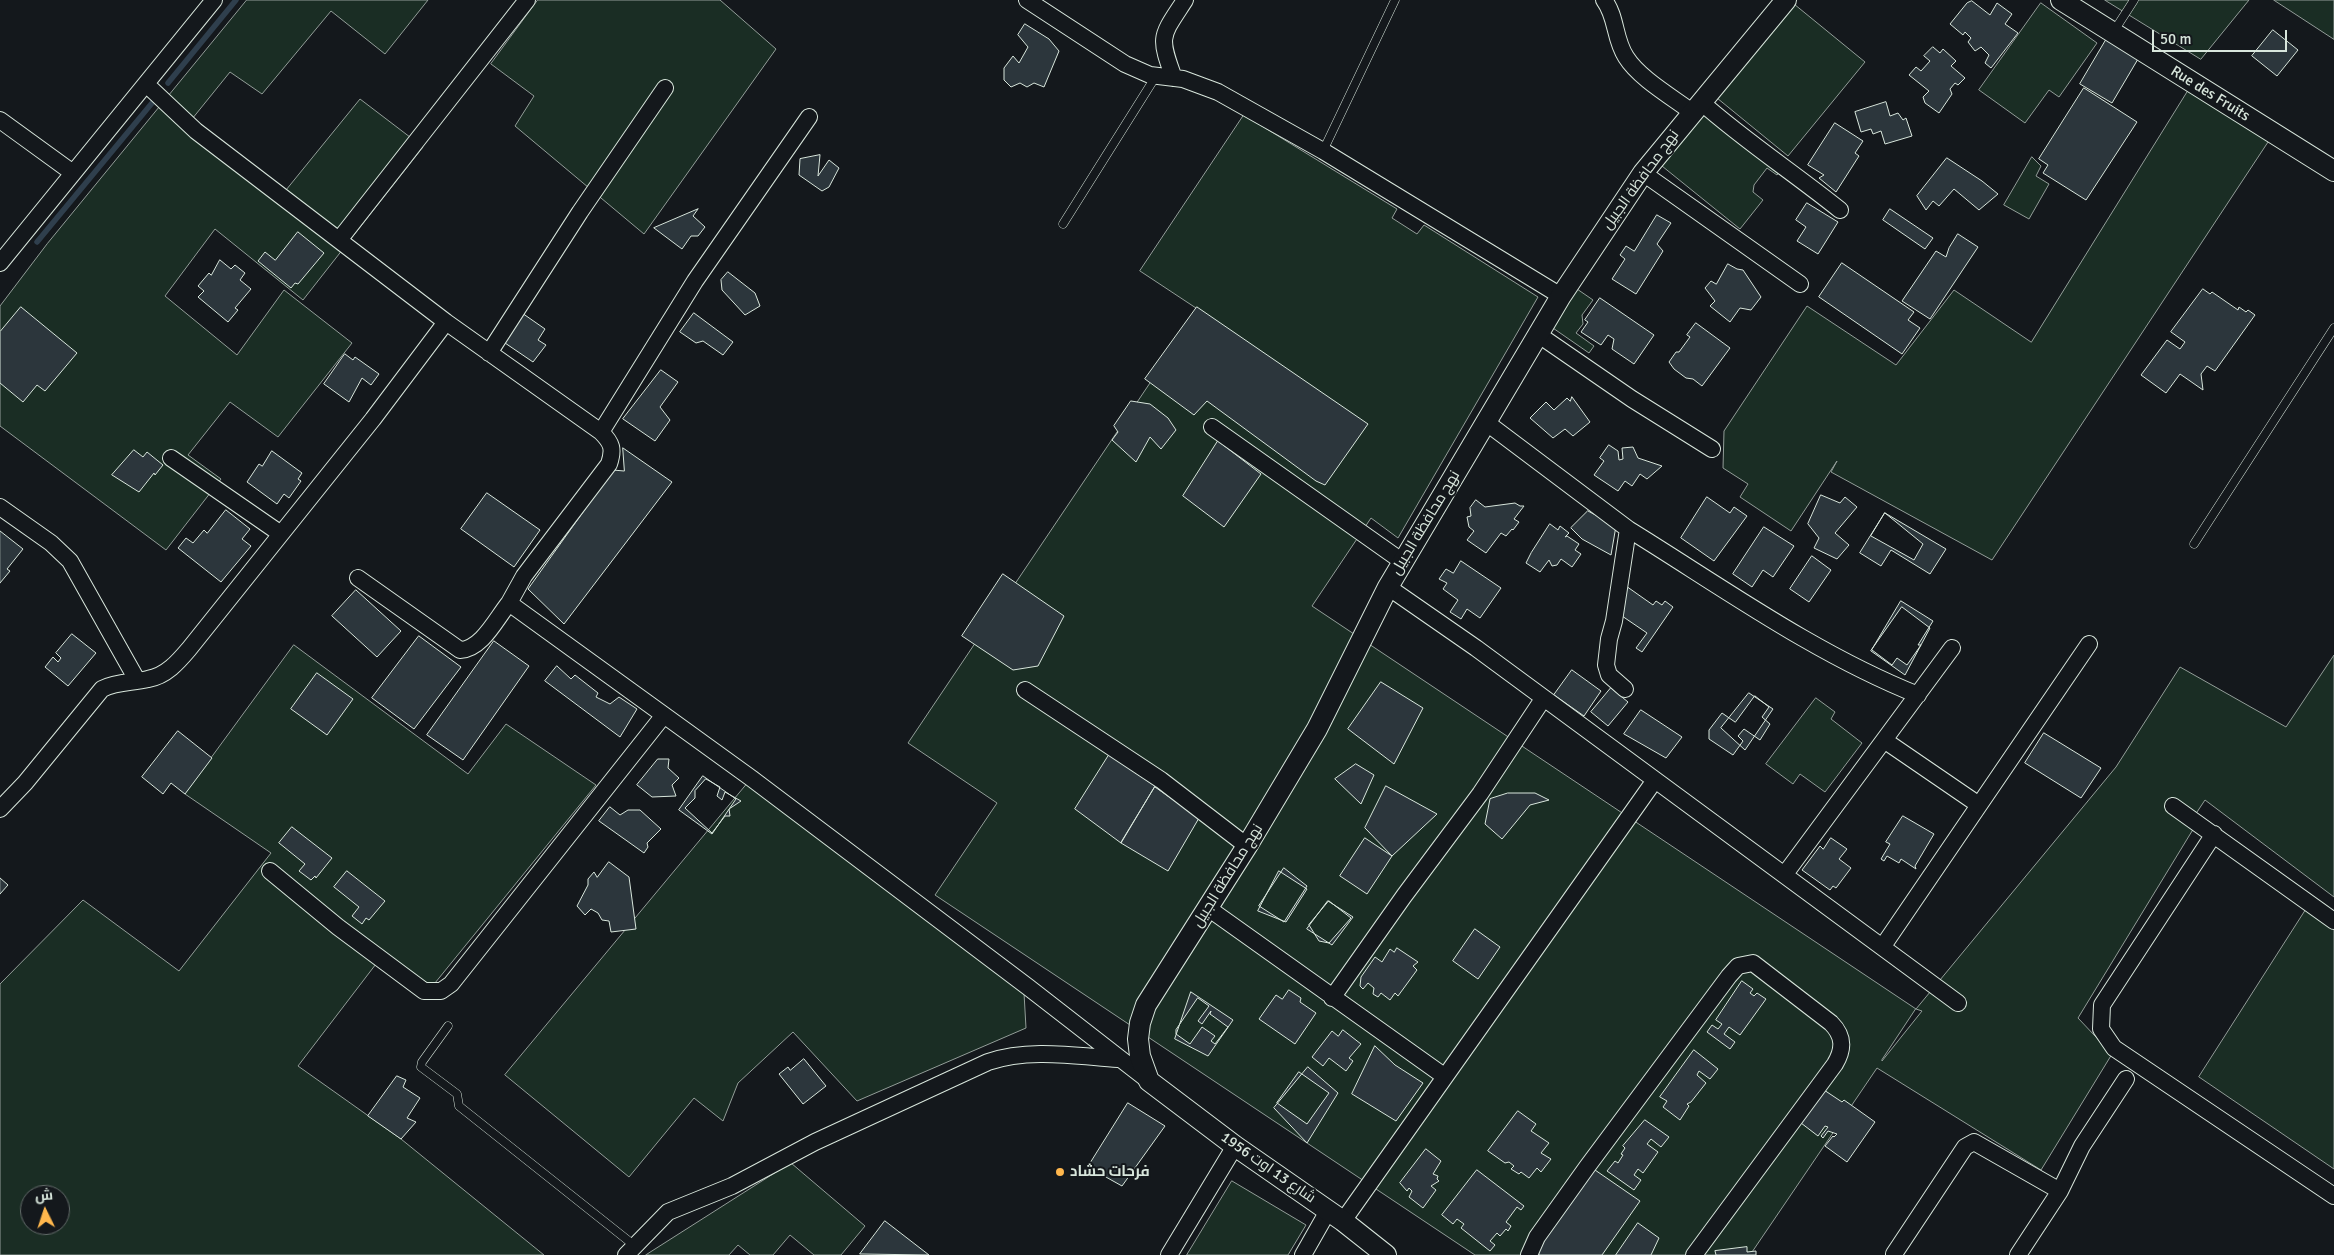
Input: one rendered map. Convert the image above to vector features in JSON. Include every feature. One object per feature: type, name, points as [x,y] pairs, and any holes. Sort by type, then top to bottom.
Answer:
[{"type":"street","points":[[0,263],[214,0]]},
{"type":"street","points":[[339,240],[527,0]]},
{"type":"street","points":[[1027,0],[1125,64],[1156,76],[1183,79],[1218,92],[1323,150],[1561,296]]},
{"type":"street","points":[[1174,78],[1162,41],[1168,26],[1185,0]]},
{"type":"street","points":[[1604,0],[1612,13],[1617,36],[1625,57],[1636,70],[1726,124],[1787,168],[1840,210]]},
{"type":"street","name":"نهج محافظة الجبيل","points":[[1149,1081],[1140,1056],[1140,1023],[1146,1004],[1247,846],[1317,730],[1388,587],[1561,296],[1643,173],[1786,0]]},
{"type":"street","name":"Rue des Fruits","points":[[2061,0],[2334,170]]},
{"type":"street","points":[[146,84],[196,131],[446,322],[601,432],[612,446],[613,454],[609,464],[524,576],[509,603],[477,644],[469,649],[460,650],[358,578]]},
{"type":"street","points":[[489,353],[580,212],[664,88]]},
{"type":"street","points":[[601,432],[695,281],[809,117]]},
{"type":"street","points":[[0,120],[73,173]]},
{"type":"street","points":[[1643,173],[1800,284]]},
{"type":"street","points":[[0,809],[25,783],[102,689],[114,683],[149,679],[172,667],[189,649],[446,322]]},
{"type":"street","points":[[1539,335],[1632,399],[1712,449]]},
{"type":"street","points":[[1487,423],[1628,529],[1780,624],[1862,671],[1918,695]]},
{"type":"street","points":[[1212,427],[1403,562]]},
{"type":"street","points":[[171,458],[281,534]]},
{"type":"street","points":[[0,507],[51,543],[70,561],[137,680]]},
{"type":"street","points":[[1625,689],[1609,675],[1606,665],[1608,639],[1614,621],[1628,529]]},
{"type":"street","points":[[1388,587],[1476,648],[1958,1003]]},
{"type":"street","points":[[509,603],[664,715],[990,958],[1118,1059],[1149,1081]]},
{"type":"street","points":[[1883,946],[2088,644]]},
{"type":"street","points":[[1785,874],[1952,648]]},
{"type":"street","points":[[1025,690],[1161,780],[1247,846]]},
{"type":"street","points":[[1332,998],[1404,896],[1480,794],[1543,699]]},
{"type":"street","points":[[270,871],[338,926],[424,991],[441,991],[451,984],[664,715]]},
{"type":"street","points":[[1884,740],[1979,804]]},
{"type":"street","points":[[1303,1255],[1336,1216],[1444,1076],[1546,936],[1655,780]]},
{"type":"street","points":[[2173,806],[2334,921]]},
{"type":"street","points":[[2214,834],[2102,1005],[2101,1029],[2114,1048],[2334,1196]]},
{"type":"street","points":[[1208,908],[1444,1076]]},
{"type":"street","points":[[1529,1255],[1537,1237],[1587,1167],[1729,976],[1738,966],[1753,963],[1831,1023],[1840,1035],[1842,1048],[1835,1064],[1694,1255]]},
{"type":"street","points":[[630,1250],[668,1212],[732,1186],[815,1142],[988,1062],[1007,1055],[1024,1054],[1118,1059]]},
{"type":"street","points":[[2018,1255],[2060,1191],[2082,1146],[2126,1079]]},
{"type":"street","name":"شارع 13 اوت 1956","points":[[1149,1081],[1235,1146],[1336,1216],[1386,1255]]},
{"type":"street","points":[[1894,1254],[1965,1147],[1974,1142],[2060,1191]]},
{"type":"street","points":[[1169,1255],[1235,1146]]},
{"type":"lane","points":[[1323,150],[1395,0]]},
{"type":"lane","points":[[2113,33],[2134,0]]},
{"type":"lane","points":[[1063,224],[1156,76]]},
{"type":"lane","points":[[2194,544],[2334,328]]},
{"type":"lane","points":[[448,1026],[422,1062],[421,1067],[457,1094],[459,1106],[630,1250]]},
{"type":"green space","points":[[247,0],[428,0],[385,54],[331,11],[262,94],[230,72],[192,119],[286,190],[360,99],[423,147],[303,300],[215,229],[165,296],[237,355],[284,290],[352,343],[278,437],[230,402],[188,455],[221,479],[166,550],[0,426],[0,306],[47,244]]},
{"type":"green space","points":[[538,0],[720,0],[776,49],[644,234],[515,126],[534,96],[491,64]]},
{"type":"green space","points":[[2105,0],[2249,0],[2201,59]]},
{"type":"green space","points":[[2274,0],[2334,0],[2334,39]]},
{"type":"green space","points":[[2041,3],[2097,43],[2059,97],[2049,90],[2025,123],[1979,90]]},
{"type":"green space","points":[[1794,4],[1865,62],[1788,156],[1717,98]]},
{"type":"green space","points":[[2188,91],[2270,139],[1992,560],[1831,472],[1837,461],[1791,531],[1740,497],[1748,484],[1723,468],[1724,431],[1807,306],[1896,365],[1954,290],[2031,342]]},
{"type":"green space","points":[[1704,113],[1781,170],[1777,175],[1767,168],[1754,185],[1753,192],[1763,200],[1740,229],[1657,162]]},
{"type":"green space","points":[[1244,115],[1397,209],[1392,218],[1417,234],[1424,225],[1538,297],[1398,538],[1371,518],[1312,606],[1916,1009],[2116,767],[2180,667],[2286,727],[2334,655],[2334,897],[2205,800],[2195,815],[2200,818],[2078,1018],[2112,1054],[2041,1170],[1877,1068],[1750,1255],[1475,1255],[935,895],[997,803],[908,743],[1199,310],[1140,271]],"holes":[[[1916,1009],[1922,1011],[1882,1061]]]},
{"type":"green space","points":[[2032,157],[2041,166],[2036,176],[2049,184],[2029,219],[2004,205]]},
{"type":"green space","points":[[1577,289],[1593,300],[1582,315],[1583,324],[1576,333],[1594,346],[1589,353],[1550,326]]},
{"type":"green space","points":[[294,645],[468,774],[506,724],[596,785],[426,994],[379,960],[298,1066],[401,1139],[544,1255],[0,1255],[0,984],[83,900],[179,971],[271,853],[185,794]]},
{"type":"green space","points":[[1816,698],[1835,712],[1831,719],[1862,743],[1825,792],[1800,774],[1793,784],[1766,764]]},
{"type":"green space","points":[[757,772],[1024,993],[1026,1028],[857,1101],[793,1032],[738,1083],[723,1121],[694,1098],[629,1177],[505,1075]]},
{"type":"green space","points":[[2307,908],[2334,929],[2334,1169],[2199,1077]]},
{"type":"green space","points":[[791,1163],[865,1226],[841,1255],[814,1255],[790,1235],[773,1255],[750,1255],[738,1245],[729,1255],[646,1255]]},
{"type":"green space","points":[[1232,1181],[1306,1225],[1288,1255],[1187,1255]]},
{"type":"building","points":[[1972,1],[1990,15],[1997,3],[2012,14],[2005,24],[2018,33],[1991,68],[1985,63],[1989,55],[1981,47],[1975,51],[1968,42],[1971,38],[1965,32],[1963,35],[1950,24],[1967,3]]},
{"type":"building","points":[[1025,24],[1049,39],[1059,51],[1044,87],[1034,83],[1027,87],[1020,83],[1011,87],[1004,80],[1004,68],[1013,56],[1019,63],[1028,47],[1018,35]]},
{"type":"building","points":[[2273,30],[2298,50],[2277,76],[2252,56]]},
{"type":"building","points":[[2106,40],[2138,59],[2112,103],[2080,84]]},
{"type":"building","points":[[1933,47],[1940,53],[1943,49],[1956,61],[1951,66],[1965,78],[1958,85],[1955,83],[1950,89],[1952,94],[1939,113],[1925,103],[1923,97],[1929,91],[1909,75],[1916,67],[1921,71],[1930,61],[1924,56]]},
{"type":"building","points":[[2084,88],[2137,122],[2086,200],[2043,173],[2048,165],[2039,159]]},
{"type":"building","points":[[1886,102],[1890,116],[1898,113],[1903,120],[1906,118],[1912,136],[1885,144],[1881,131],[1873,134],[1871,129],[1861,132],[1855,112]]},
{"type":"building","points":[[1835,123],[1863,141],[1855,153],[1859,156],[1836,192],[1819,178],[1824,175],[1808,165]]},
{"type":"building","points":[[820,155],[818,176],[829,160],[839,168],[829,187],[822,191],[799,175],[800,159]]},
{"type":"building","points":[[1947,158],[1998,194],[1979,210],[1954,189],[1939,206],[1933,201],[1926,210],[1917,196]]},
{"type":"building","points":[[1807,203],[1838,222],[1818,254],[1797,241],[1806,227],[1796,220]]},
{"type":"building","points":[[698,209],[693,216],[705,227],[698,236],[691,236],[682,249],[654,228]]},
{"type":"building","points":[[1890,209],[1933,238],[1925,249],[1883,220]]},
{"type":"building","points":[[1657,215],[1671,223],[1657,244],[1663,251],[1636,294],[1612,279],[1625,259],[1620,255],[1626,246],[1634,251]]},
{"type":"building","points":[[298,232],[324,253],[298,284],[295,283],[291,288],[258,261],[265,252],[275,260]]},
{"type":"building","points":[[1958,234],[1978,247],[1930,319],[1902,301],[1936,251],[1946,257],[1949,248]]},
{"type":"building","points":[[220,260],[231,269],[235,265],[245,273],[240,280],[251,289],[235,308],[238,310],[228,322],[198,297],[204,291],[198,286],[209,273],[211,275]]},
{"type":"building","points":[[1842,263],[1914,312],[1908,320],[1920,328],[1902,354],[1819,297]]},
{"type":"building","points":[[1728,264],[1743,270],[1761,297],[1751,310],[1740,308],[1730,322],[1710,306],[1715,301],[1705,288],[1711,281],[1716,284]]},
{"type":"building","points":[[728,272],[755,293],[760,306],[745,315],[722,290],[721,280]]},
{"type":"building","points":[[2203,289],[2210,294],[2212,292],[2238,310],[2239,307],[2255,315],[2215,371],[2207,366],[2201,374],[2203,390],[2180,374],[2166,393],[2141,375],[2167,340],[2180,349],[2185,342],[2171,332]]},
{"type":"building","points":[[1600,298],[1654,335],[1634,364],[1612,349],[1614,339],[1608,335],[1601,345],[1581,332],[1588,322],[1585,320]]},
{"type":"building","points":[[21,307],[77,353],[45,391],[37,385],[23,402],[0,383],[0,332]]},
{"type":"building","points":[[1197,307],[1368,424],[1325,485],[1316,481],[1207,401],[1194,415],[1145,379]]},
{"type":"building","points":[[522,313],[545,329],[538,340],[546,345],[533,362],[505,343]]},
{"type":"building","points":[[694,313],[733,342],[723,355],[703,341],[696,343],[680,332]]},
{"type":"building","points":[[1696,323],[1730,348],[1702,386],[1693,379],[1686,378],[1674,369],[1669,362],[1690,337],[1687,335]]},
{"type":"building","points":[[345,354],[353,360],[355,357],[379,374],[371,385],[362,378],[349,402],[324,384]]},
{"type":"building","points":[[661,370],[678,382],[660,407],[670,420],[655,441],[623,419]]},
{"type":"building","points":[[1572,397],[1590,422],[1573,436],[1565,429],[1553,438],[1530,418],[1546,402],[1554,410],[1567,398],[1570,401]]},
{"type":"building","points":[[1131,401],[1150,404],[1168,418],[1176,430],[1161,449],[1150,437],[1136,462],[1112,440],[1118,432],[1114,426]]},
{"type":"building","points":[[1218,441],[1261,474],[1224,527],[1183,496]]},
{"type":"building","points":[[1609,445],[1618,451],[1619,460],[1623,459],[1622,448],[1633,447],[1638,458],[1662,466],[1647,479],[1640,474],[1632,486],[1625,481],[1618,491],[1594,475],[1604,461],[1600,458]]},
{"type":"building","points":[[623,448],[672,482],[564,624],[528,589],[613,470],[624,471]]},
{"type":"building","points":[[134,450],[143,457],[147,452],[163,465],[139,492],[112,475]]},
{"type":"building","points":[[272,451],[302,473],[298,479],[301,481],[289,498],[284,494],[277,504],[247,482],[259,464],[262,466]]},
{"type":"building","points":[[487,493],[540,530],[514,567],[461,529]]},
{"type":"building","points":[[1821,495],[1840,503],[1845,497],[1857,507],[1835,533],[1849,545],[1837,559],[1814,548],[1819,538],[1808,524]]},
{"type":"building","points":[[1707,497],[1730,513],[1734,507],[1747,516],[1714,561],[1681,538]]},
{"type":"building","points":[[1476,500],[1485,507],[1515,503],[1524,506],[1514,519],[1519,522],[1513,530],[1506,536],[1501,533],[1486,553],[1467,540],[1474,531],[1469,527],[1467,517],[1471,516],[1470,508]]},
{"type":"building","points":[[226,510],[250,529],[242,539],[251,546],[221,582],[178,548],[186,538],[193,543],[204,530],[207,533]]},
{"type":"building","points":[[1588,511],[1616,526],[1611,555],[1582,539],[1571,528]]},
{"type":"building","points":[[1885,513],[1923,544],[1914,560],[1871,536]]},
{"type":"building","points":[[1885,513],[1946,549],[1930,574],[1891,550],[1881,566],[1860,553]]},
{"type":"building","points":[[1550,524],[1558,530],[1560,526],[1569,533],[1565,537],[1567,536],[1579,544],[1575,550],[1581,554],[1572,567],[1561,559],[1557,565],[1552,566],[1549,560],[1540,572],[1526,563]]},
{"type":"building","points":[[1764,527],[1794,546],[1773,577],[1763,570],[1752,587],[1733,574]]},
{"type":"building","points":[[0,531],[23,549],[7,569],[10,571],[0,583]]},
{"type":"building","points":[[1812,556],[1831,570],[1809,602],[1790,589]]},
{"type":"building","points":[[1461,561],[1501,588],[1480,618],[1467,609],[1461,619],[1450,612],[1458,600],[1443,589],[1447,583],[1439,579],[1446,569],[1453,573]]},
{"type":"building","points":[[1003,574],[1064,616],[1038,666],[1013,670],[962,636]]},
{"type":"building","points":[[1626,586],[1653,605],[1656,601],[1662,605],[1665,601],[1673,607],[1642,652],[1636,648],[1647,633],[1622,616]]},
{"type":"building","points":[[356,590],[401,631],[377,657],[332,616]]},
{"type":"building","points":[[1901,601],[1933,621],[1918,645],[1921,645],[1907,665],[1897,658],[1892,665],[1872,650]]},
{"type":"building","points":[[1902,607],[1930,628],[1905,675],[1871,651]]},
{"type":"building","points":[[72,634],[96,653],[68,686],[45,667],[53,657],[58,662],[61,658],[56,653]]},
{"type":"building","points":[[419,636],[461,667],[414,729],[372,698]]},
{"type":"building","points":[[494,641],[529,666],[463,760],[427,735]]},
{"type":"building","points":[[557,666],[571,679],[575,675],[598,693],[596,697],[610,704],[619,697],[637,709],[620,737],[545,681]]},
{"type":"building","points":[[1572,670],[1601,691],[1584,716],[1554,695]]},
{"type":"building","points":[[317,673],[353,699],[327,735],[291,709]]},
{"type":"building","points":[[1381,682],[1423,708],[1394,764],[1348,729]]},
{"type":"building","points":[[1611,688],[1628,702],[1608,726],[1591,712]]},
{"type":"building","points":[[1749,693],[1773,709],[1745,750],[1721,728]]},
{"type":"building","points":[[1755,696],[1769,707],[1762,717],[1770,724],[1760,740],[1744,729],[1738,736],[1743,741],[1733,755],[1709,739],[1709,730],[1722,713],[1735,722]]},
{"type":"building","points":[[1641,710],[1682,737],[1666,758],[1624,734]]},
{"type":"building","points":[[178,731],[212,758],[185,794],[171,783],[163,794],[142,777]]},
{"type":"building","points":[[2044,733],[2101,768],[2081,798],[2025,763]]},
{"type":"building","points":[[1109,755],[1155,786],[1121,843],[1075,809]]},
{"type":"building","points":[[658,759],[669,759],[668,768],[679,778],[672,785],[676,796],[652,797],[637,785]]},
{"type":"building","points":[[1356,764],[1374,775],[1361,804],[1335,779]]},
{"type":"building","points":[[703,776],[736,799],[712,834],[679,810]]},
{"type":"building","points":[[706,779],[720,787],[717,796],[722,800],[725,792],[741,801],[729,809],[730,816],[725,816],[712,833],[685,808],[695,798],[695,791]]},
{"type":"building","points":[[1386,786],[1437,814],[1392,856],[1365,828]]},
{"type":"building","points":[[1155,787],[1199,818],[1168,871],[1121,843]]},
{"type":"building","points":[[1508,793],[1535,793],[1549,800],[1530,805],[1502,839],[1485,824],[1490,799]]},
{"type":"building","points":[[610,807],[620,815],[628,810],[640,810],[661,829],[647,843],[648,847],[644,853],[599,821]]},
{"type":"building","points":[[1903,816],[1934,834],[1915,866],[1916,869],[1901,859],[1899,863],[1887,856],[1884,861],[1881,859],[1890,844],[1886,842]]},
{"type":"building","points":[[292,827],[332,858],[316,878],[315,876],[311,880],[299,871],[305,864],[279,843]]},
{"type":"building","points":[[1365,838],[1392,856],[1367,894],[1340,876]]},
{"type":"building","points":[[1831,838],[1847,849],[1839,859],[1851,868],[1836,888],[1833,886],[1830,890],[1802,870],[1820,846],[1823,849]]},
{"type":"building","points":[[609,862],[629,877],[636,929],[611,932],[609,921],[602,920],[598,913],[591,909],[585,915],[577,906],[588,885],[588,879],[594,872],[597,877]]},
{"type":"building","points":[[1284,868],[1307,886],[1284,922],[1259,906]]},
{"type":"building","points":[[347,871],[385,901],[369,920],[366,918],[362,924],[352,916],[359,907],[334,887]]},
{"type":"building","points":[[1279,871],[1307,889],[1286,922],[1258,911]]},
{"type":"building","points":[[0,878],[8,885],[0,894]]},
{"type":"building","points":[[1328,901],[1353,917],[1332,945],[1307,929]]},
{"type":"building","points":[[1329,901],[1351,918],[1329,943],[1319,941],[1309,925]]},
{"type":"building","points":[[1475,929],[1500,947],[1478,979],[1453,961]]},
{"type":"building","points":[[1397,948],[1418,962],[1413,966],[1417,970],[1398,996],[1395,993],[1390,1000],[1381,993],[1378,997],[1373,994],[1374,988],[1368,983],[1363,989],[1360,986],[1361,977],[1375,957],[1382,962],[1390,949],[1394,952]]},
{"type":"building","points":[[1742,981],[1753,989],[1750,993],[1754,996],[1757,993],[1766,999],[1740,1035],[1729,1027],[1724,1034],[1735,1042],[1730,1049],[1707,1032],[1712,1025],[1718,1029],[1722,1024],[1716,1020]]},
{"type":"building","points":[[1289,990],[1301,998],[1300,1002],[1316,1013],[1295,1044],[1259,1019],[1276,995],[1282,999]]},
{"type":"building","points":[[1191,992],[1233,1020],[1208,1056],[1175,1039]]},
{"type":"building","points":[[1198,998],[1209,1006],[1198,1021],[1202,1024],[1211,1011],[1210,1014],[1228,1027],[1215,1044],[1211,1041],[1215,1036],[1202,1027],[1190,1044],[1176,1034],[1176,1030]]},
{"type":"building","points":[[1343,1030],[1361,1044],[1349,1058],[1353,1061],[1346,1071],[1329,1058],[1323,1066],[1312,1057],[1332,1031],[1338,1036]]},
{"type":"building","points":[[1375,1046],[1395,1065],[1423,1083],[1396,1121],[1352,1094]]},
{"type":"building","points":[[1694,1050],[1718,1069],[1710,1079],[1699,1071],[1697,1075],[1706,1083],[1691,1102],[1687,1104],[1689,1106],[1680,1120],[1663,1107],[1667,1101],[1660,1097]]},
{"type":"building","points":[[804,1059],[826,1086],[803,1104],[779,1074],[788,1067],[790,1070]]},
{"type":"building","points":[[1308,1067],[1338,1093],[1307,1143],[1274,1108]]},
{"type":"building","points":[[1299,1072],[1329,1093],[1307,1124],[1277,1103]]},
{"type":"building","points":[[397,1076],[406,1080],[403,1087],[420,1098],[407,1118],[416,1122],[401,1139],[368,1116]]},
{"type":"building","points":[[1824,1090],[1842,1102],[1844,1100],[1875,1122],[1847,1162],[1825,1146],[1837,1134],[1828,1131],[1823,1138],[1821,1136],[1828,1127],[1825,1126],[1818,1136],[1801,1123]]},
{"type":"building","points":[[1128,1103],[1165,1126],[1122,1186],[1088,1167]]},
{"type":"building","points":[[1518,1111],[1536,1124],[1531,1131],[1549,1143],[1541,1153],[1551,1159],[1541,1172],[1537,1168],[1529,1178],[1521,1172],[1519,1174],[1511,1169],[1514,1166],[1509,1162],[1505,1163],[1488,1151]]},
{"type":"building","points":[[1645,1120],[1669,1137],[1661,1147],[1651,1139],[1647,1144],[1658,1152],[1643,1173],[1638,1169],[1634,1175],[1641,1180],[1634,1190],[1607,1171],[1615,1161],[1618,1163],[1623,1155],[1621,1154],[1625,1148],[1623,1146]]},
{"type":"building","points":[[1426,1149],[1441,1161],[1433,1174],[1438,1176],[1437,1179],[1439,1181],[1431,1186],[1436,1190],[1423,1208],[1409,1197],[1412,1191],[1409,1188],[1407,1191],[1400,1183]]},
{"type":"building","points":[[1477,1170],[1524,1206],[1521,1210],[1517,1207],[1506,1222],[1511,1226],[1508,1231],[1506,1229],[1500,1236],[1497,1233],[1490,1241],[1495,1245],[1490,1251],[1461,1228],[1464,1224],[1457,1219],[1453,1224],[1442,1215]]},
{"type":"building","points":[[1595,1170],[1640,1201],[1602,1255],[1539,1255],[1538,1250]]},
{"type":"building","points":[[885,1221],[929,1255],[860,1254]]},
{"type":"building","points":[[1638,1223],[1659,1238],[1651,1255],[1616,1255]]},
{"type":"building","points":[[1747,1247],[1747,1252],[1756,1251],[1756,1255],[1716,1255],[1715,1251]]},
{"type":"waterway","points":[[168,83],[236,0]]},
{"type":"waterway","points":[[37,242],[157,97]]},
{"type":"place","name":"فرحات حشاد","points":[[1060,1172]]}]
